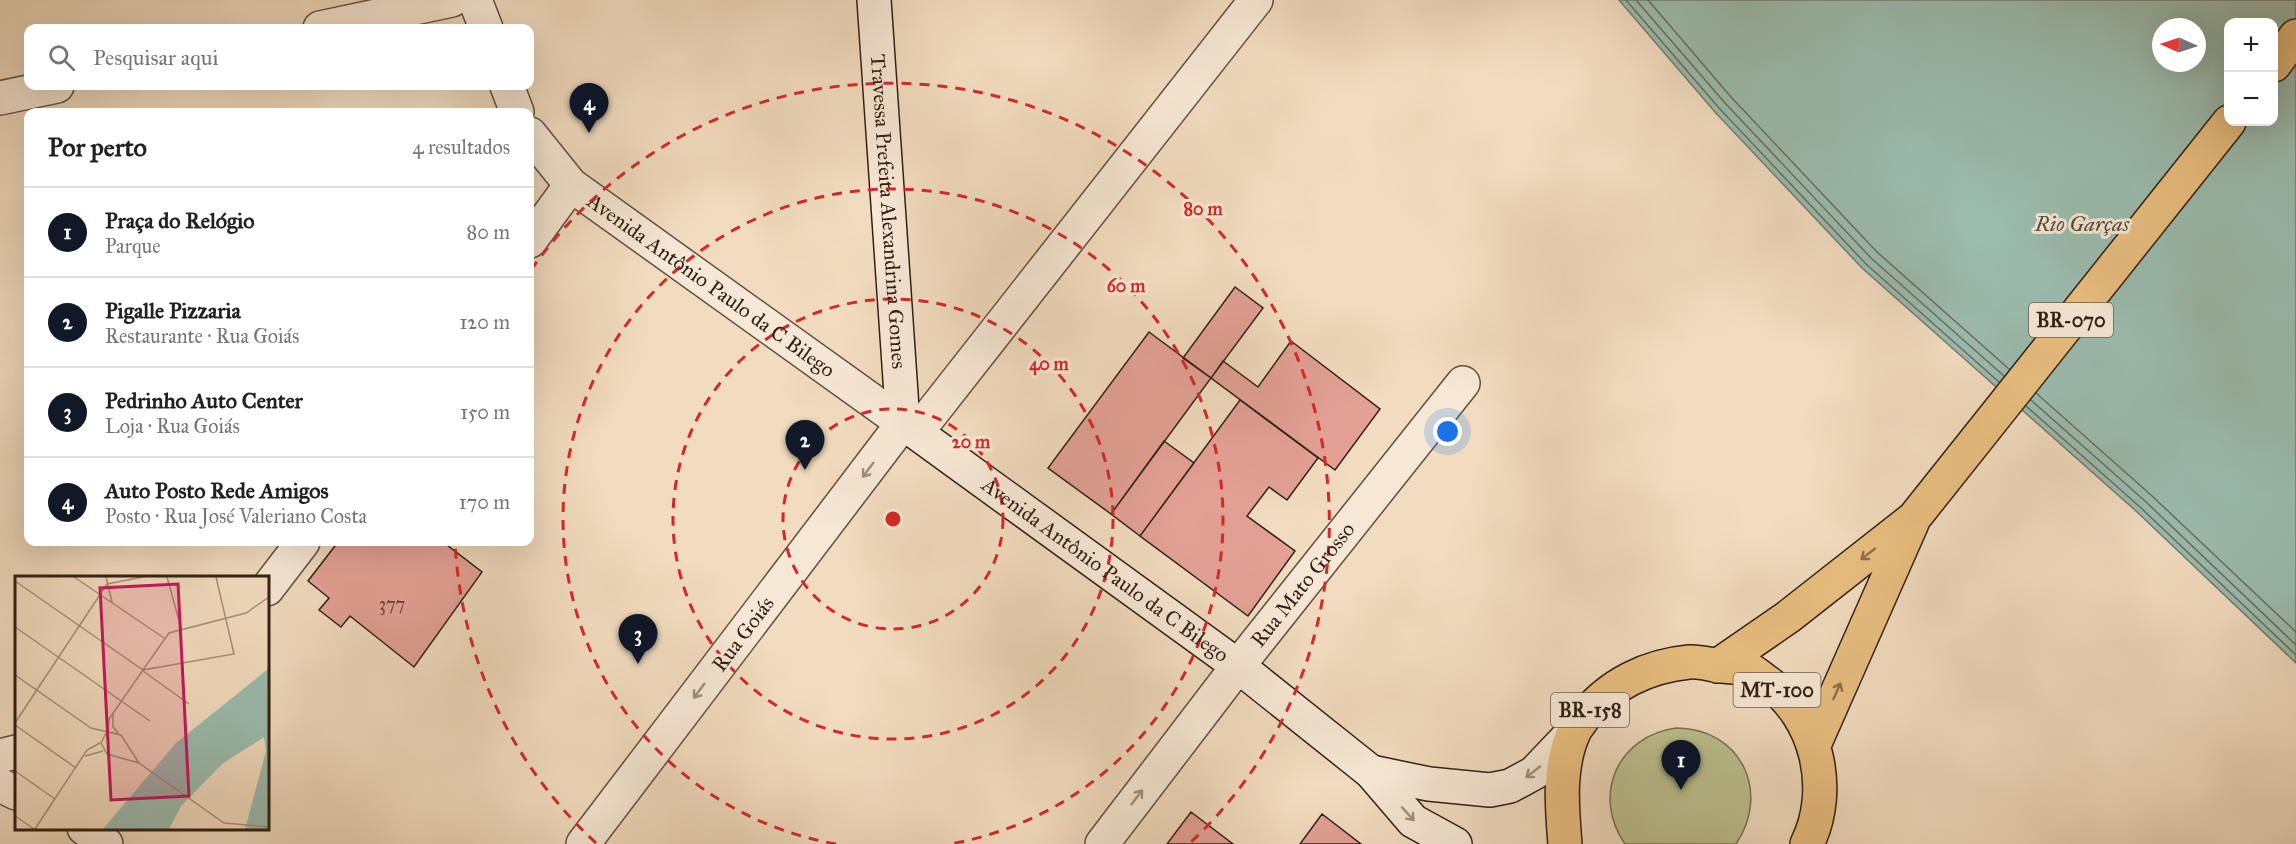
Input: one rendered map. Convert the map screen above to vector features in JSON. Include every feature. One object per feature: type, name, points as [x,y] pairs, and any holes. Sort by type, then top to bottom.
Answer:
[{"type":"highway","points":[[2278,60],[2296,36]]},
{"type":"highway","name":"BR-070","points":[[1717,666],[1788,617],[1914,518],[2226,126]]},
{"type":"highway","name":"BR-070","points":[[1814,745],[1914,518]]},
{"type":"highway","name":"BR-158","points":[[1565,844],[1562,809],[1563,772],[1574,731],[1596,703],[1620,684],[1652,668],[1692,662],[1717,666]]},
{"type":"highway","name":"MT-100","points":[[1717,666],[1749,669],[1776,688],[1799,714],[1814,745]]},
{"type":"highway","points":[[1807,844],[1814,830],[1820,787],[1814,745]]},
{"type":"street","points":[[339,24],[452,0]]},
{"type":"street","points":[[475,0],[484,24]]},
{"type":"street","name":"Travessa Prefeita Alexandrina Gomes","points":[[873,0],[910,428]]},
{"type":"street","name":"Rua Goiás","points":[[583,844],[910,428],[1256,0]]},
{"type":"street","points":[[0,98],[38,90]]},
{"type":"street","points":[[509,90],[515,108]]},
{"type":"street","name":"Avenida Antônio Paulo da C Bilego","points":[[534,139],[572,185],[1238,666],[1371,772],[1413,821],[1455,844]]},
{"type":"street","points":[[534,236],[572,185]]},
{"type":"street","name":"Rua Mato Grosso","points":[[1102,844],[1238,666],[1463,383]]},
{"type":"street","points":[[268,588],[300,546]]},
{"type":"street","points":[[1371,772],[1429,784],[1490,790],[1510,786],[1534,773],[1574,731]]},
{"type":"street","points":[[0,756],[15,752]]},
{"type":"street","points":[[0,784],[15,792]]},
{"type":"green space","points":[[1676,728],[1699,731],[1718,739],[1733,751],[1744,766],[1750,784],[1751,804],[1746,824],[1736,844],[1625,844],[1615,825],[1610,806],[1611,788],[1616,771],[1625,755],[1656,733]]},
{"type":"water","name":"Rio Garças","points":[[1619,0],[2296,0],[2296,663],[2136,511],[1862,268],[1715,112]]},
{"type":"building","points":[[1235,287],[1263,308],[1211,378],[1183,358]]},
{"type":"building","points":[[1149,332],[1211,378],[1111,514],[1048,468]]},
{"type":"building","points":[[1291,341],[1380,409],[1335,470],[1211,378],[1223,361],[1258,387]]},
{"type":"building","points":[[1240,400],[1318,458],[1287,500],[1269,487],[1247,516],[1295,551],[1248,616],[1140,536]]},
{"type":"building","points":[[1164,441],[1194,463],[1140,536],[1111,514]]},
{"type":"building","points":[[335,546],[448,546],[482,572],[414,667],[350,616],[341,627],[319,610],[329,598],[308,581]]},
{"type":"building","points":[[1191,812],[1233,844],[1167,844]]},
{"type":"building","points":[[1322,814],[1361,844],[1300,844]]},
{"type":"place","name":"Auto Posto Rede Amigos","points":[[589,133]]},
{"type":"place","name":"Pigalle Pizzaria","points":[[805,470]]},
{"type":"place","name":"Pedrinho Auto Center","points":[[638,664]]},
{"type":"place","name":"Praça do Relógio","points":[[1681,790]]}]
